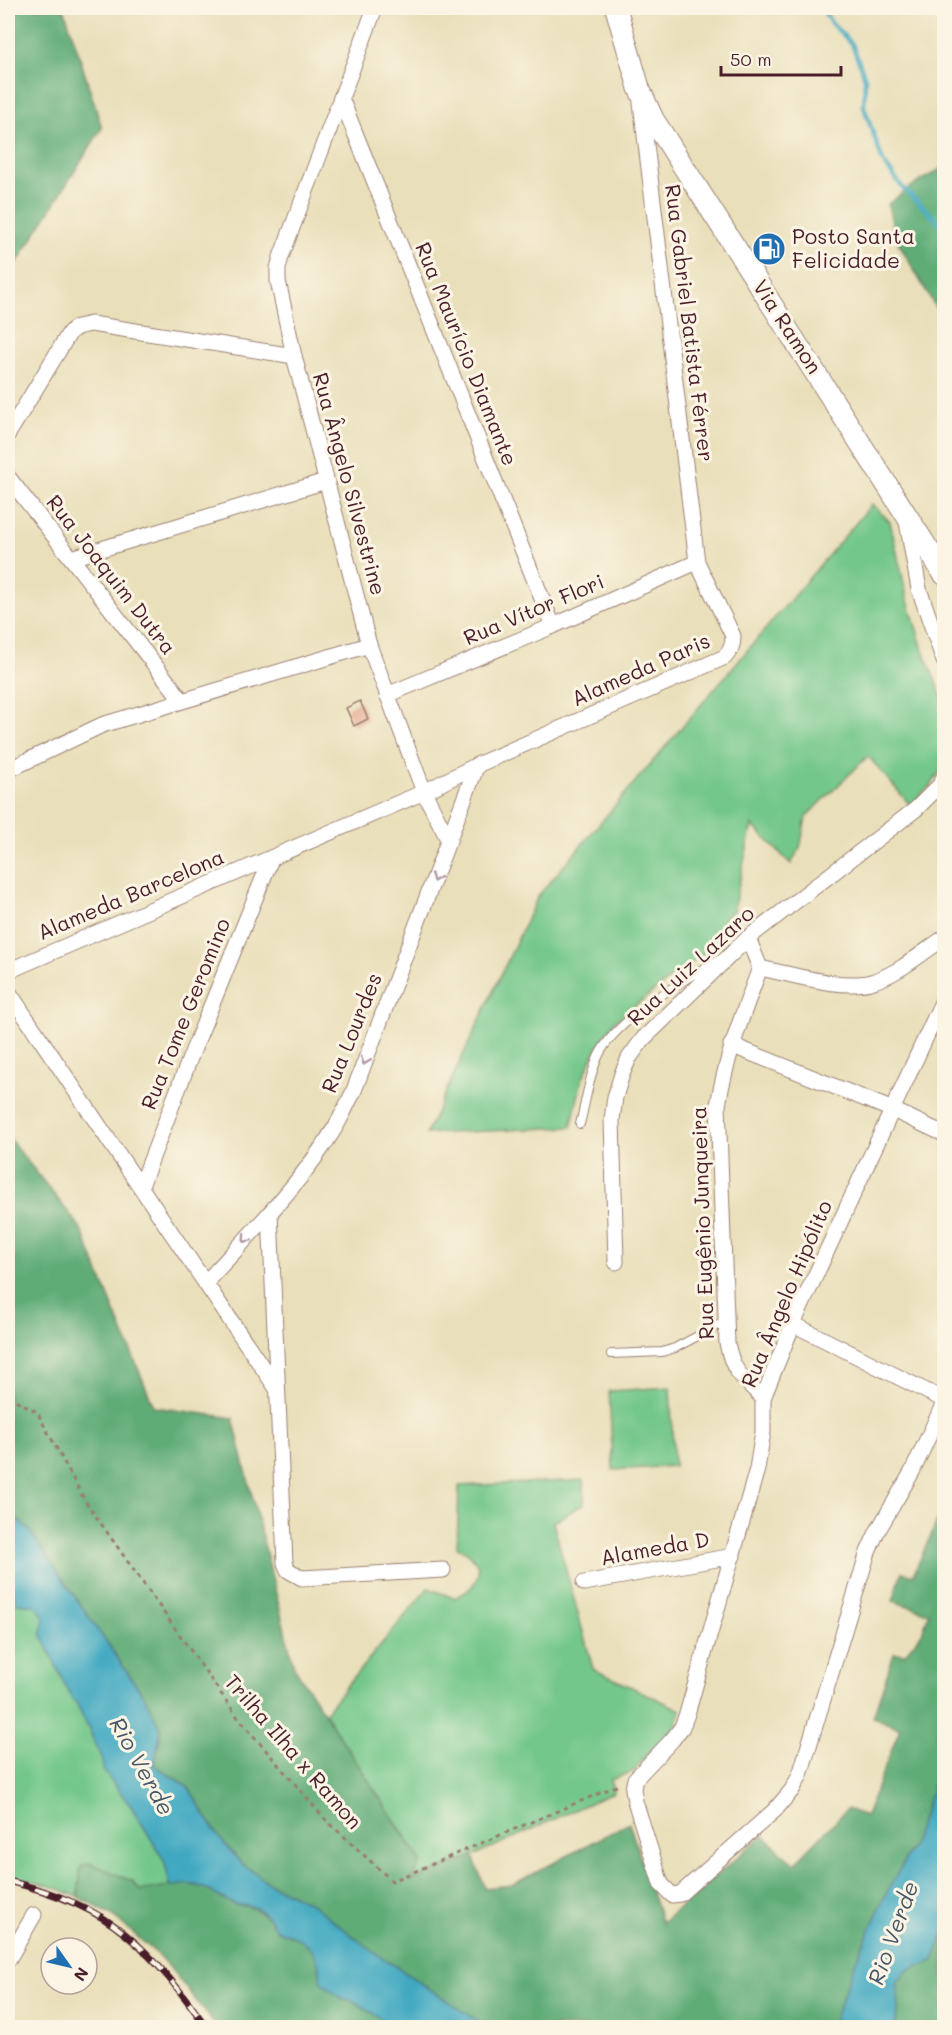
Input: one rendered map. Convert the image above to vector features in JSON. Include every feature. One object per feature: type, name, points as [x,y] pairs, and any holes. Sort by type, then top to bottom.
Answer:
[{"type":"main road","name":"Via Ramon","points":[[616,8],[639,88],[667,142],[945,574]]},
{"type":"street","points":[[341,98],[375,8]]},
{"type":"street","name":"Rua Gabriel Batista Férrer","points":[[639,88],[697,562]]},
{"type":"street","name":"Rua Ângelo Silvestrine","points":[[341,98],[281,257],[278,281],[294,356],[369,645],[424,792],[449,841]]},
{"type":"street","name":"Rua Maurício Diamante","points":[[341,98],[553,626]]},
{"type":"street","points":[[8,435],[70,332],[83,325],[294,356]]},
{"type":"street","name":"Rua Joaquim Dutra","points":[[8,477],[182,700]]},
{"type":"street","points":[[72,558],[326,481]]},
{"type":"street","points":[[905,510],[919,589],[945,661]]},
{"type":"street","name":"Rua Vítor Flori","points":[[387,695],[553,626],[697,562]]},
{"type":"street","name":"Alameda Paris","points":[[424,792],[477,765],[725,657],[733,644],[733,636],[697,562]]},
{"type":"street","points":[[10,764],[102,725],[369,645]]},
{"type":"street","name":"Rua Lourdes","points":[[206,1282],[270,1213],[336,1126],[353,1093],[477,765]]},
{"type":"street","name":"Rua Luiz Lazaro","points":[[616,1262],[612,1120],[615,1097],[629,1058],[643,1039],[732,951],[916,809],[945,777]]},
{"type":"street","name":"Alameda Barcelona","points":[[8,971],[424,792]]},
{"type":"street","name":"Rua Tome Geromino","points":[[141,1186],[271,859]]},
{"type":"street","points":[[748,938],[760,968],[849,985],[871,982],[887,976],[945,938]]},
{"type":"street","name":"Rua Eugênio Junqueira","points":[[760,968],[731,1045],[718,1105],[727,1343],[731,1362],[736,1371],[763,1398]]},
{"type":"street","points":[[8,991],[277,1389]]},
{"type":"street","name":"Rua Ângelo Hipólito","points":[[635,1779],[682,1727],[757,1469],[763,1432],[763,1398],[793,1324],[945,998]]},
{"type":"street","points":[[731,1045],[893,1110],[945,1134]]},
{"type":"street","points":[[270,1213],[285,1563],[288,1570],[302,1578],[443,1570]]},
{"type":"street","points":[[635,1779],[633,1790],[635,1801],[661,1884],[672,1895],[680,1894],[775,1810],[792,1790],[800,1774],[867,1552],[912,1472],[945,1402],[793,1324]]},
{"type":"street","name":"Alameda D","points":[[584,1583],[733,1556]]},
{"type":"street","points":[[8,1960],[34,1915]]},
{"type":"lane","points":[[580,1124],[591,1075],[600,1054],[611,1037],[620,1027],[677,983],[732,951]]},
{"type":"lane","points":[[611,1354],[662,1352],[675,1348],[727,1320]]},
{"type":"path","name":"Trilha Ilha x Ramon","points":[[8,1396],[37,1412],[85,1501],[239,1719],[325,1819],[392,1881],[635,1779]]},
{"type":"green space","points":[[8,8],[64,8],[102,128],[8,277]]},
{"type":"green space","points":[[944,167],[944,322],[895,237],[888,204]]},
{"type":"green space","points":[[872,504],[890,522],[907,597],[923,650],[944,702],[944,766],[931,785],[910,805],[868,756],[806,817],[800,848],[791,864],[752,825],[733,911],[723,919],[726,936],[614,1022],[596,1050],[582,1080],[571,1127],[426,1134],[538,896]]},
{"type":"green space","points":[[8,1137],[80,1227],[154,1407],[233,1418],[294,1667],[421,1861],[411,1881],[473,1856],[485,1888],[512,1885],[629,1823],[662,1923],[763,1835],[794,1864],[847,1809],[866,1816],[900,1728],[873,1717],[894,1653],[905,1654],[922,1633],[929,1613],[893,1601],[902,1572],[913,1575],[944,1506],[944,1689],[932,1790],[912,1847],[884,1898],[852,1970],[832,2027],[487,2027],[375,1953],[310,1903],[270,1884],[241,1863],[218,1836],[189,1788],[154,1765],[161,1730],[145,1698],[29,1530],[8,1511]]},
{"type":"green space","points":[[670,1387],[674,1466],[613,1470],[609,1391]]},
{"type":"green space","points":[[584,1480],[584,1504],[553,1522],[593,1669],[681,1710],[677,1724],[669,1737],[652,1749],[634,1771],[610,1780],[614,1792],[473,1856],[411,1881],[421,1860],[324,1713],[428,1588],[454,1598],[467,1591],[476,1580],[478,1567],[475,1561],[468,1553],[457,1547],[459,1486]]},
{"type":"green space","points":[[8,1579],[17,1603],[36,1605],[44,1617],[42,1635],[102,1758],[104,1771],[133,1809],[164,1860],[171,1887],[140,1891],[132,1881],[81,1866],[78,1897],[43,1884],[8,1876]]},
{"type":"green space","points":[[90,1863],[132,1881],[140,1891],[186,1883],[202,1887],[235,1904],[254,1908],[268,1917],[276,1930],[296,1936],[311,1948],[341,1998],[356,2002],[393,2027],[217,2027],[162,1958],[112,1915],[78,1897],[81,1866]]},
{"type":"green space","points":[[944,1934],[944,2027],[894,2028],[899,2006],[896,1984],[908,1970],[934,1961]]},
{"type":"water","name":"Rio Verde","points":[[8,1511],[29,1530],[145,1698],[161,1730],[154,1765],[189,1788],[218,1836],[241,1863],[270,1884],[310,1903],[375,1953],[487,2027],[393,2027],[356,2002],[341,1998],[321,1982],[317,1961],[309,1947],[296,1937],[276,1930],[261,1911],[251,1906],[234,1904],[204,1888],[191,1884],[171,1887],[164,1860],[133,1809],[103,1770],[102,1758],[42,1635],[44,1617],[35,1605],[17,1603],[8,1579]]},
{"type":"water","name":"Rio Verde","points":[[944,1689],[944,1836],[936,1851],[944,1886],[944,1934],[934,1961],[908,1970],[896,1984],[899,2006],[894,2027],[832,2027],[852,1970],[884,1898],[912,1847],[932,1790]]},
{"type":"building","points":[[360,701],[368,719],[354,726],[346,708]]},
{"type":"waterway","points":[[822,8],[831,23],[852,44],[865,78],[864,107],[883,162],[903,188],[944,227]]},
{"type":"railway","points":[[8,1881],[70,1901],[112,1924],[159,1966],[207,2028]]},
{"type":"place","name":"Posto Santa Felicidade","points":[[769,249]]}]
